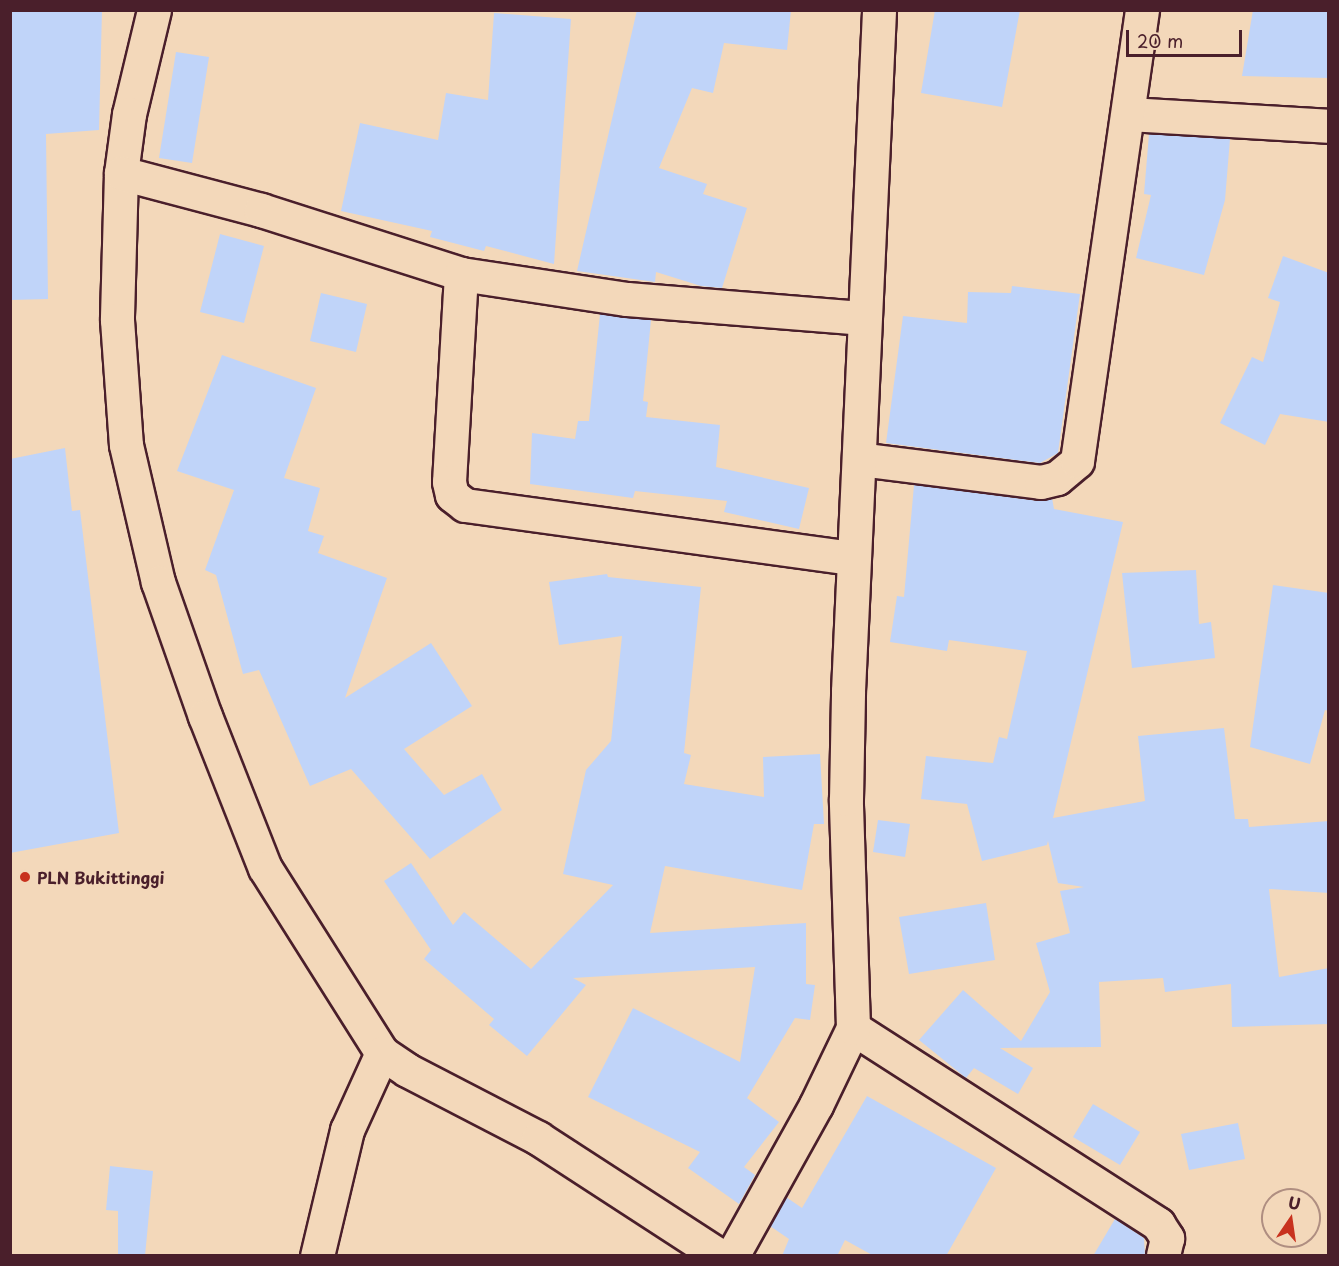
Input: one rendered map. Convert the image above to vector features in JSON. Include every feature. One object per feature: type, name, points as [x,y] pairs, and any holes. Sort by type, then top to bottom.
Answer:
[{"type":"street","points":[[154,10],[129,114],[121,173],[117,320],[126,445],[158,582],[205,716],[265,868],[382,1053],[407,1070],[538,1138],[720,1256]]},
{"type":"street","points":[[732,1256],[816,1105],[853,1028],[846,799],[852,558],[879,10]]},
{"type":"street","points":[[858,459],[1041,482],[1057,478],[1077,461],[1142,10]]},
{"type":"street","points":[[1128,114],[1329,126]]},
{"type":"street","points":[[121,173],[261,210],[460,274],[627,299],[864,318]]},
{"type":"street","points":[[460,274],[449,482],[452,495],[465,505],[852,558]]},
{"type":"street","points":[[853,1028],[1158,1224],[1167,1238],[1163,1256]]},
{"type":"street","points":[[317,1256],[347,1130],[382,1053]]},
{"type":"building","points":[[10,10],[102,10],[99,130],[46,134],[48,299],[10,300]]},
{"type":"building","points":[[637,10],[791,10],[787,50],[724,43],[713,93],[692,88],[659,168],[707,184],[703,194],[747,208],[722,288],[701,286],[656,272],[655,282],[577,271]]},
{"type":"building","points":[[935,10],[1020,10],[1002,107],[921,93]]},
{"type":"building","points":[[1253,10],[1329,10],[1329,78],[1242,76]]},
{"type":"building","points":[[494,13],[571,19],[554,264],[486,246],[484,251],[430,237],[432,231],[341,211],[360,123],[438,140],[446,93],[488,100]]},
{"type":"building","points":[[176,52],[209,57],[192,163],[159,158]]},
{"type":"building","points":[[1149,134],[1230,139],[1225,200],[1204,275],[1136,258],[1151,195],[1144,194]]},
{"type":"building","points":[[220,234],[264,246],[244,323],[200,312]]},
{"type":"building","points":[[1283,256],[1329,273],[1329,422],[1280,414],[1265,445],[1220,423],[1252,357],[1263,362],[1280,302],[1268,298]]},
{"type":"building","points":[[1012,286],[1080,294],[1058,453],[1040,463],[886,443],[903,316],[967,323],[968,292],[1011,293]]},
{"type":"building","points":[[321,293],[367,304],[356,352],[310,341]]},
{"type":"building","points":[[600,314],[651,320],[643,401],[648,402],[646,417],[720,425],[716,467],[809,488],[799,529],[724,512],[727,501],[635,491],[633,498],[530,484],[532,433],[575,439],[578,421],[589,421]]},
{"type":"building","points":[[222,355],[316,388],[284,478],[320,488],[308,531],[324,536],[318,553],[387,578],[345,698],[431,643],[472,706],[404,749],[444,795],[482,774],[502,810],[430,859],[351,769],[310,786],[259,670],[243,674],[216,575],[205,570],[234,490],[177,471]]},
{"type":"building","points":[[65,448],[72,511],[80,510],[119,833],[10,853],[10,459]]},
{"type":"building","points":[[914,485],[1039,501],[1052,498],[1054,509],[1123,522],[1053,818],[1145,801],[1138,736],[1224,728],[1235,819],[1248,819],[1249,827],[1329,821],[1329,893],[1269,889],[1279,977],[1329,968],[1329,1024],[1232,1027],[1231,984],[1165,992],[1163,978],[1099,982],[1101,1047],[1000,1048],[1033,1068],[1018,1094],[974,1068],[966,1078],[919,1040],[963,990],[1021,1041],[1050,992],[1036,943],[1070,933],[1060,891],[1084,887],[1058,883],[1048,841],[1047,845],[982,861],[967,804],[921,799],[926,756],[993,763],[999,737],[1007,739],[1027,651],[949,640],[947,651],[890,642],[897,596],[904,597]]},
{"type":"building","points":[[1196,570],[1199,624],[1211,622],[1215,658],[1132,668],[1122,573]]},
{"type":"building","points":[[607,574],[608,577],[701,587],[684,753],[691,755],[684,784],[764,797],[763,757],[820,754],[824,824],[814,824],[802,890],[665,866],[650,933],[806,923],[806,984],[815,985],[810,1020],[795,1018],[747,1098],[779,1122],[744,1167],[755,1175],[739,1204],[688,1168],[700,1152],[588,1097],[633,1008],[740,1062],[755,967],[573,978],[586,985],[527,1056],[489,1025],[494,1019],[424,959],[431,950],[384,881],[411,863],[453,925],[464,912],[531,969],[613,885],[563,874],[586,770],[611,741],[622,636],[559,645],[549,582]]},
{"type":"building","points":[[1273,585],[1329,593],[1329,711],[1325,710],[1310,764],[1250,747]]},
{"type":"building","points":[[878,820],[910,824],[905,857],[873,852]]},
{"type":"building","points":[[986,903],[995,960],[909,974],[899,917]]},
{"type":"building","points":[[867,1096],[996,1168],[946,1256],[874,1256],[845,1240],[837,1256],[782,1256],[789,1239],[770,1226],[786,1197],[802,1208]]},
{"type":"building","points":[[1093,1104],[1140,1132],[1120,1165],[1073,1137]]},
{"type":"building","points":[[1238,1123],[1245,1159],[1189,1170],[1181,1134]]},
{"type":"building","points":[[110,1166],[153,1171],[145,1256],[118,1256],[118,1211],[106,1210]]},
{"type":"building","points":[[1115,1219],[1144,1238],[1145,1256],[1093,1256]]},
{"type":"place","name":"PLN Bukittinggi","points":[[25,877]]}]
